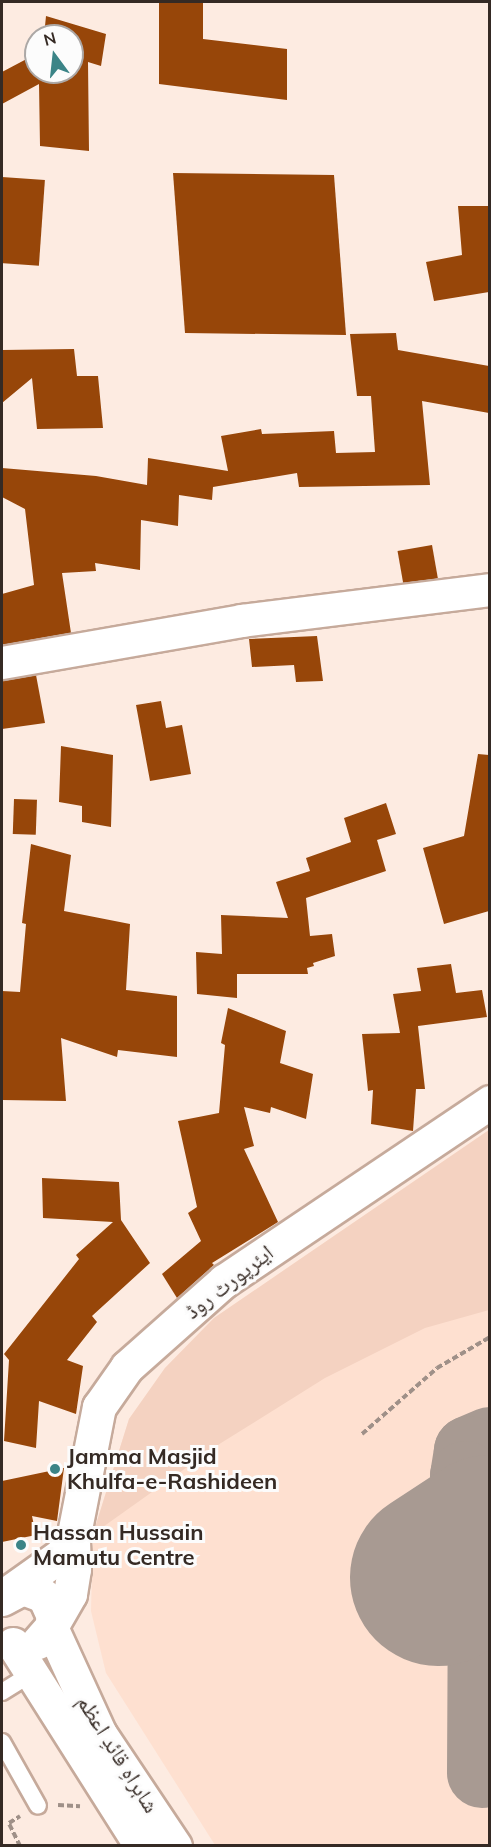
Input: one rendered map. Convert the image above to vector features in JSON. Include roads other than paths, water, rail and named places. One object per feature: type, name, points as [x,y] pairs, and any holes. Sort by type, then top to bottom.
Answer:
[{"type":"main road","name":"ایئرپورٹ روڈ","points":[[51,1627],[70,1594],[74,1569],[73,1539],[99,1407],[127,1367],[224,1281],[489,1102]]},
{"type":"main road","points":[[5,1593],[61,1555],[73,1539]]},
{"type":"main road","name":"شاہراہِ قائدِ اعظم","points":[[5,1593],[34,1590],[44,1596],[51,1605],[51,1627],[100,1734],[176,1845]]},
{"type":"main road","points":[[8,1639],[36,1644],[51,1627]]},
{"type":"main road","name":"شاہراہِ قائدِ اعظم","points":[[8,1639],[141,1845]]},
{"type":"street","points":[[2,663],[243,621],[489,590]]},
{"type":"lane","points":[[2,1692],[32,1673]]},
{"type":"lane","points":[[2,1742],[38,1806]]},
{"type":"place","name":"Jamma Masjid Khulfa-e-Rashideen","points":[[55,1469]]},
{"type":"place","name":"Hassan Hussain Mamutu Centre","points":[[21,1545]]}]
